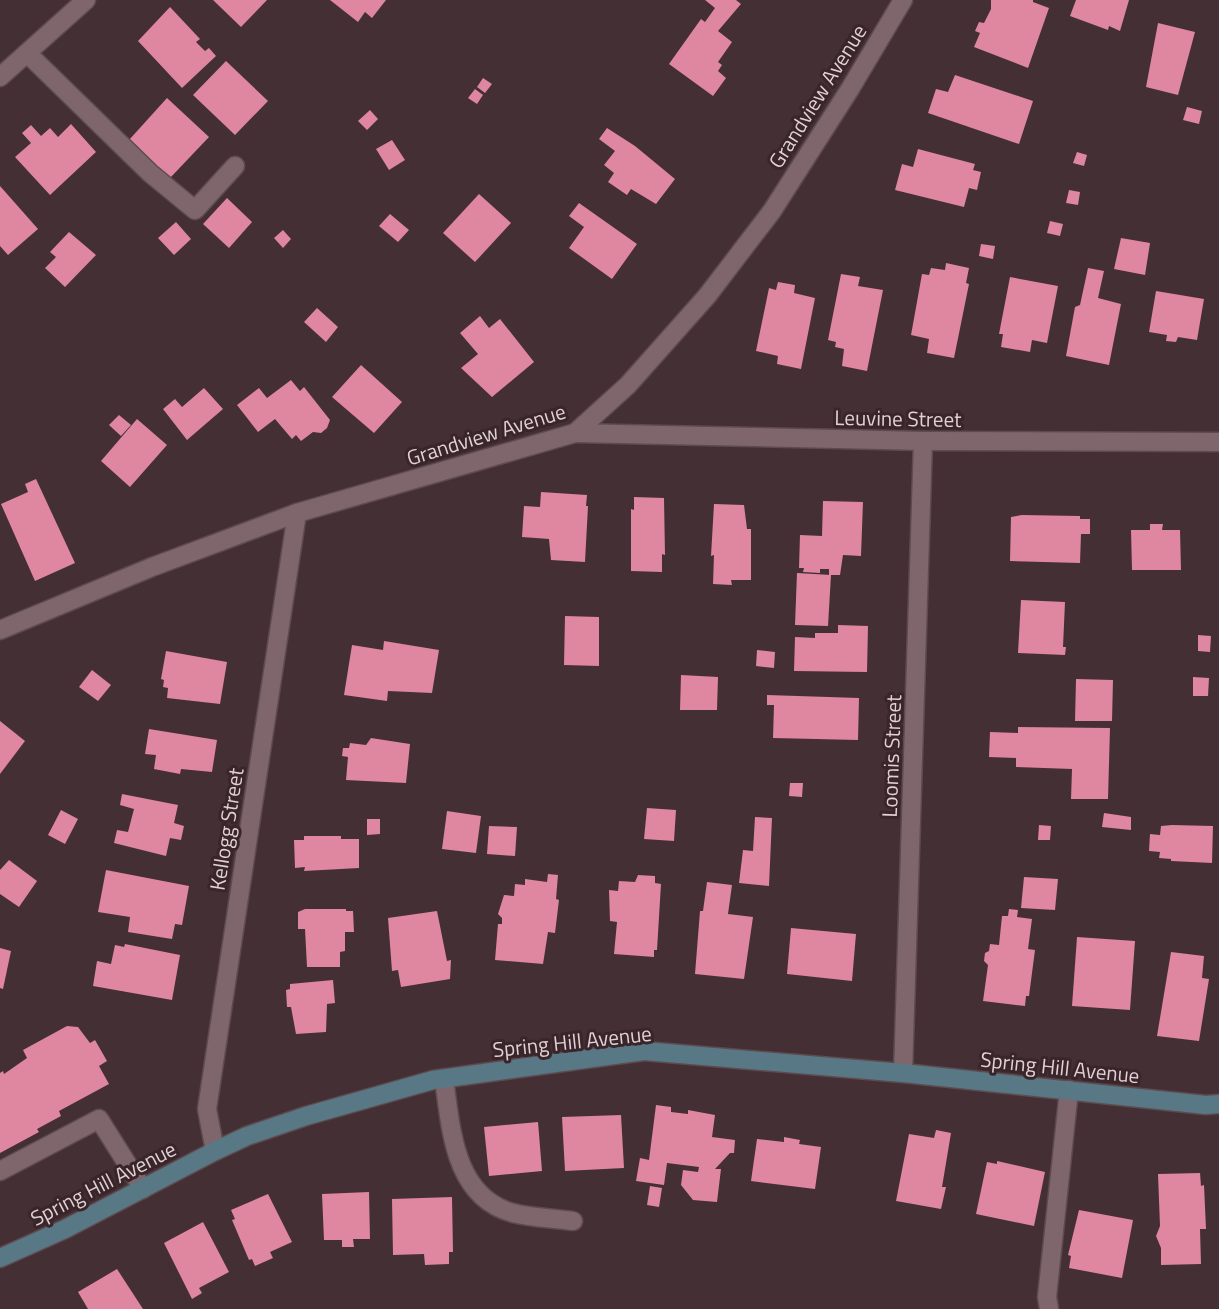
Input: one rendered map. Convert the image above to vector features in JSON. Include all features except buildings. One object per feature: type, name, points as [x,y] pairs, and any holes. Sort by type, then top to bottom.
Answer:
[{"type":"street","points":[[0,77],[86,0]]},
{"type":"street","name":"Grandview Avenue","points":[[0,630],[153,567],[297,513],[575,433],[628,386],[707,296],[772,210],[850,90],[903,0]]},
{"type":"street","points":[[27,53],[150,173],[195,210],[235,166]]},
{"type":"street","name":"Leuvine Street","points":[[575,433],[923,441],[1219,442]]},
{"type":"street","name":"Loomis Street","points":[[903,1073],[923,441]]},
{"type":"street","name":"Kellogg Street","points":[[215,1150],[207,1109],[297,513]]},
{"type":"street","name":"Spring Hill Avenue","points":[[0,1258],[65,1229],[215,1150],[247,1136],[306,1116],[444,1079],[644,1052],[903,1073],[1206,1105],[1219,1104]]},
{"type":"street","points":[[444,1079],[452,1134],[461,1166],[477,1193],[512,1213],[573,1221]]},
{"type":"street","points":[[1049,1309],[1047,1297],[1068,1090]]},
{"type":"street","points":[[0,1171],[99,1119],[143,1189]]}]
